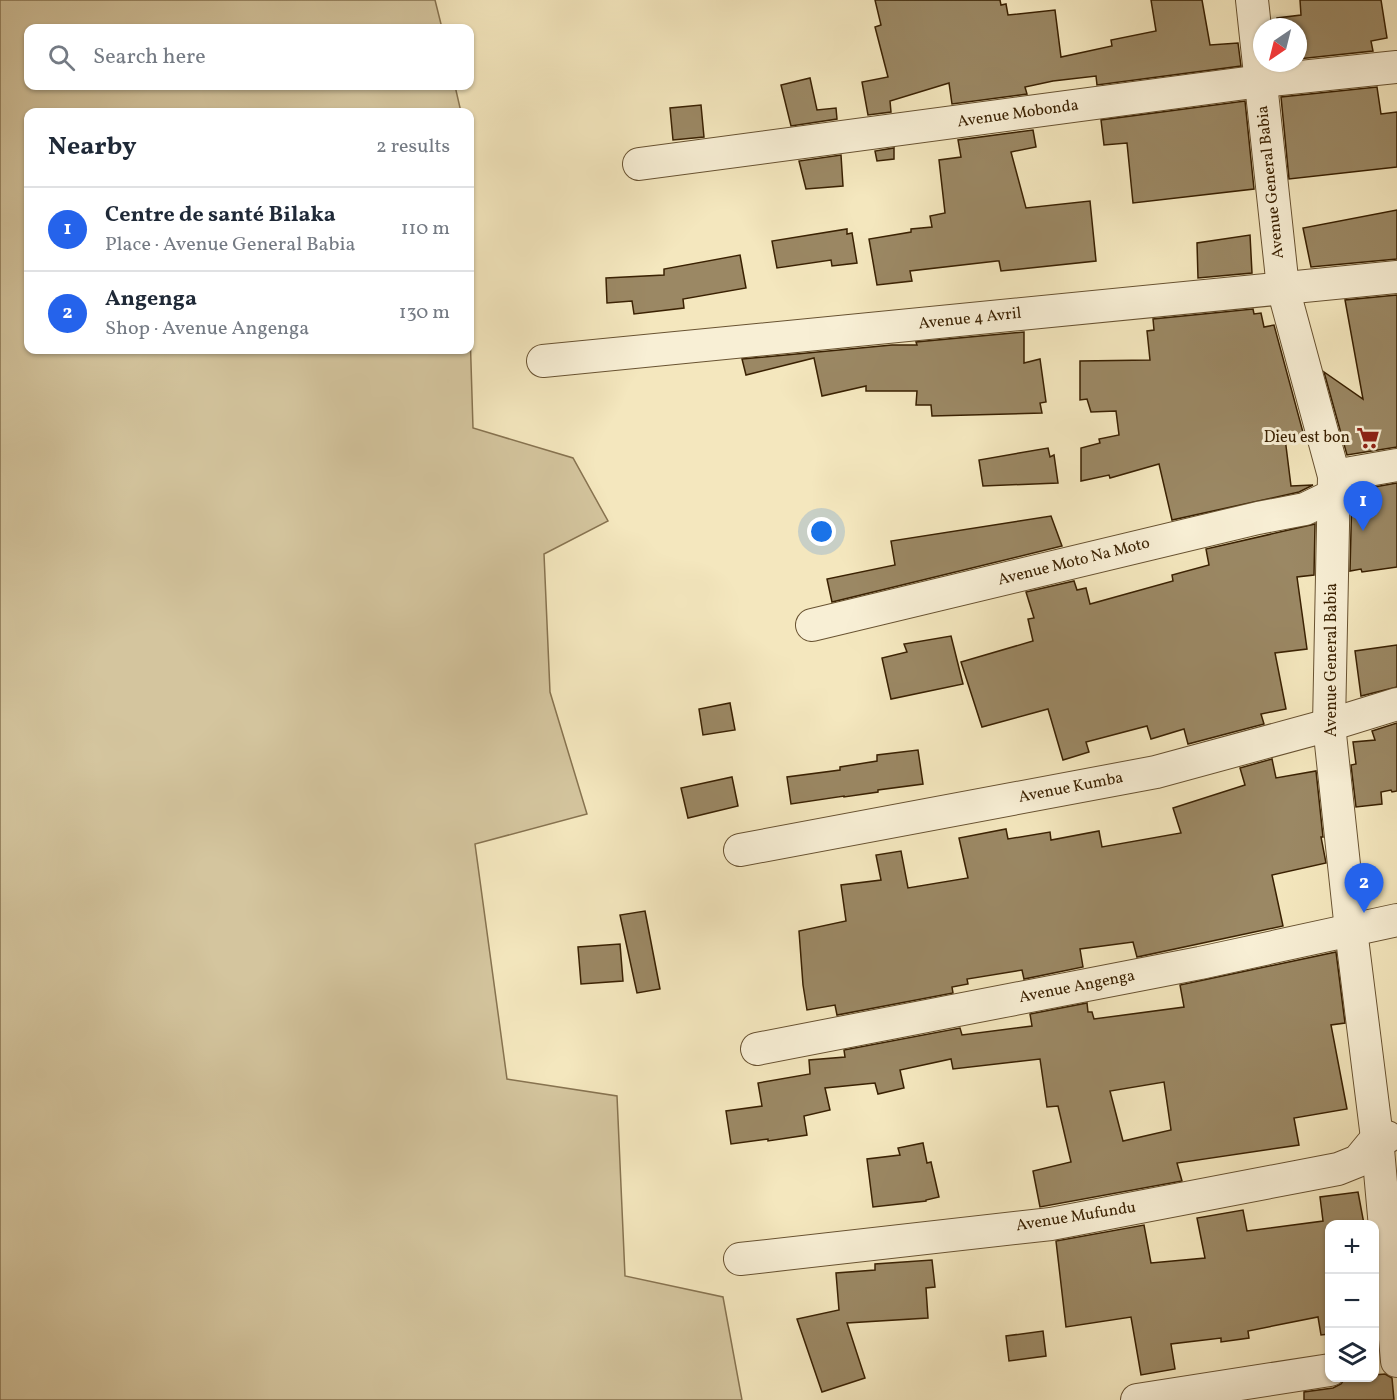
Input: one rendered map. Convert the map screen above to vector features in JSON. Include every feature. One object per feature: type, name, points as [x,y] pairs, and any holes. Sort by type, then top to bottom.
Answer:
[{"type":"street","name":"Avenue General Babia","points":[[1252,0],[1283,288],[1334,485],[1329,725],[1351,930],[1387,1137],[1397,1360]]},
{"type":"street","name":"Avenue Mobonda","points":[[639,164],[1261,81],[1397,67]]},
{"type":"street","name":"Avenue 4 Avril","points":[[543,361],[1397,277]]},
{"type":"street","name":"Avenue Moto Na Moto","points":[[812,625],[1258,518],[1305,509],[1334,485],[1397,465]]},
{"type":"street","name":"Avenue Kumba","points":[[740,850],[1156,772],[1397,704]]},
{"type":"street","name":"Avenue Angenga","points":[[757,1049],[1200,963],[1397,920]]},
{"type":"street","name":"Avenue Mufundu","points":[[740,1258],[1052,1224],[1338,1169],[1358,1161],[1387,1137]]},
{"type":"street","points":[[1379,1362],[1397,1360]]},
{"type":"street","points":[[1137,1400],[1325,1371]]},
{"type":"shaded area","points":[[0,0],[435,0],[441,24],[24,24],[24,90],[456,90],[460,108],[24,108],[24,354],[471,354],[473,428],[573,458],[608,521],[544,554],[550,692],[587,814],[475,844],[507,1079],[617,1096],[625,1276],[723,1297],[742,1400],[0,1400]]},
{"type":"building","points":[[875,0],[1000,0],[1001,5],[1006,4],[1008,15],[1055,10],[1061,57],[1112,46],[1111,40],[1156,31],[1151,0],[1202,0],[1210,45],[1238,43],[1241,66],[1097,85],[1096,76],[1053,81],[1025,87],[1027,94],[952,104],[949,83],[890,101],[891,112],[868,115],[862,82],[888,77],[875,27],[881,25]]},
{"type":"building","points":[[1300,0],[1381,0],[1387,38],[1371,41],[1373,51],[1307,58],[1307,18],[1277,18],[1301,15]]},
{"type":"building","points":[[810,78],[817,110],[836,108],[837,119],[791,126],[781,85]]},
{"type":"building","points":[[1377,87],[1381,114],[1397,112],[1397,167],[1289,179],[1281,97]]},
{"type":"building","points":[[1245,101],[1254,189],[1133,203],[1127,143],[1104,145],[1101,120]]},
{"type":"building","points":[[701,105],[704,137],[673,140],[670,108]]},
{"type":"building","points":[[1033,130],[1036,147],[1011,152],[1026,208],[1090,201],[1096,261],[1001,271],[999,261],[997,261],[910,271],[912,281],[877,285],[869,239],[911,232],[911,229],[932,227],[930,216],[945,213],[939,160],[961,157],[958,140]]},
{"type":"building","points":[[894,148],[894,159],[877,161],[875,151]]},
{"type":"building","points":[[841,155],[843,186],[806,189],[799,161]]},
{"type":"building","points":[[1397,210],[1397,259],[1311,267],[1303,228]]},
{"type":"building","points":[[847,229],[847,234],[852,233],[857,263],[832,266],[831,260],[777,268],[772,241]]},
{"type":"building","points":[[1250,235],[1252,273],[1198,278],[1197,243]]},
{"type":"building","points":[[740,255],[746,288],[683,299],[684,308],[634,314],[632,301],[607,303],[606,278],[664,275],[664,269]]},
{"type":"building","points":[[1397,295],[1397,447],[1347,455],[1324,372],[1363,399],[1345,300]]},
{"type":"building","points":[[1253,309],[1254,314],[1261,313],[1264,327],[1274,325],[1304,436],[1285,438],[1291,486],[1313,485],[1299,492],[1172,520],[1159,464],[1110,478],[1109,475],[1081,481],[1081,448],[1100,443],[1099,439],[1119,435],[1116,411],[1091,412],[1087,399],[1080,400],[1080,361],[1150,360],[1147,331],[1154,330],[1153,319]]},
{"type":"building","points":[[1024,332],[1024,363],[1040,359],[1046,402],[1040,403],[1042,413],[932,416],[931,405],[916,405],[917,391],[866,391],[866,386],[822,396],[814,358],[746,375],[742,359],[892,345],[917,345],[916,342]]},
{"type":"building","points":[[1048,448],[1050,457],[1054,455],[1058,483],[983,486],[979,460]]},
{"type":"building","points":[[1397,483],[1397,567],[1362,572],[1361,569],[1350,571],[1352,491]]},
{"type":"building","points":[[1051,516],[1062,546],[832,602],[827,579],[895,565],[891,541]]},
{"type":"building","points":[[1315,524],[1314,575],[1297,577],[1307,649],[1275,653],[1286,709],[1261,714],[1264,724],[1188,744],[1184,729],[1151,739],[1147,726],[1086,742],[1089,752],[1063,760],[1048,709],[982,727],[961,662],[1033,641],[1028,619],[1034,618],[1026,592],[1074,581],[1077,590],[1086,588],[1090,604],[1173,581],[1172,575],[1209,565],[1206,549]]},
{"type":"building","points":[[951,636],[963,684],[891,699],[882,658],[907,652],[904,644]]},
{"type":"building","points":[[1397,645],[1397,687],[1361,696],[1355,651]]},
{"type":"building","points":[[730,703],[735,730],[703,735],[699,709]]},
{"type":"building","points":[[1397,723],[1397,791],[1381,792],[1382,804],[1356,807],[1351,765],[1356,764],[1353,742],[1375,740],[1372,731]]},
{"type":"building","points":[[918,750],[923,784],[791,804],[787,777],[840,770],[840,767],[877,761],[877,755]]},
{"type":"building","points":[[1272,759],[1276,778],[1316,771],[1323,837],[1321,837],[1326,863],[1272,875],[1283,926],[1137,957],[1133,942],[1080,949],[1083,967],[1024,979],[1022,970],[967,979],[968,984],[952,987],[953,993],[837,1015],[835,1005],[807,1010],[799,931],[846,921],[841,885],[881,880],[876,855],[901,851],[908,888],[968,878],[959,838],[1006,829],[1008,839],[1050,832],[1051,840],[1099,831],[1102,847],[1181,833],[1173,808],[1245,785],[1240,768]]},
{"type":"building","points":[[732,777],[738,806],[688,818],[681,788]]},
{"type":"building","points":[[645,911],[660,989],[637,993],[620,915]]},
{"type":"building","points":[[620,944],[623,981],[581,984],[578,947]]},
{"type":"building","points":[[1336,952],[1345,1023],[1331,1025],[1347,1109],[1294,1118],[1299,1145],[1177,1163],[1182,1181],[1040,1207],[1033,1171],[1071,1162],[1058,1106],[1047,1107],[1040,1059],[953,1069],[951,1059],[900,1070],[904,1088],[878,1094],[875,1083],[825,1088],[830,1110],[804,1116],[807,1135],[731,1144],[726,1111],[762,1106],[758,1083],[810,1074],[809,1060],[845,1057],[844,1050],[960,1028],[962,1035],[1032,1026],[1030,1014],[1087,1003],[1088,1012],[1092,1012],[1094,1019],[1184,1007],[1180,985]],"holes":[[[1164,1082],[1171,1130],[1123,1141],[1110,1091]]]},
{"type":"building","points":[[923,1143],[927,1163],[931,1162],[939,1197],[926,1201],[873,1207],[867,1159],[900,1155],[898,1148]]},
{"type":"building","points":[[1358,1192],[1363,1220],[1325,1220],[1325,1334],[1321,1335],[1318,1317],[1248,1331],[1249,1338],[1221,1342],[1221,1338],[1171,1344],[1175,1369],[1141,1375],[1131,1317],[1066,1327],[1056,1241],[1144,1225],[1151,1263],[1205,1258],[1197,1218],[1243,1210],[1247,1231],[1323,1221],[1320,1197]]},
{"type":"building","points":[[932,1260],[935,1287],[926,1288],[928,1318],[847,1323],[865,1378],[822,1392],[797,1319],[839,1310],[836,1273],[875,1270],[875,1264]]},
{"type":"building","points":[[1043,1331],[1046,1356],[1009,1361],[1006,1336]]},
{"type":"building","points":[[1385,1374],[1392,1378],[1394,1400],[1304,1400],[1304,1392],[1333,1388],[1342,1382],[1379,1382],[1379,1375]]},
{"type":"place","name":"Dieu est bon","points":[[1368,438]]},
{"type":"place","name":"Centre de santé Bilaka","points":[[1363,531]]},
{"type":"place","name":"Angenga","points":[[1364,913]]}]
